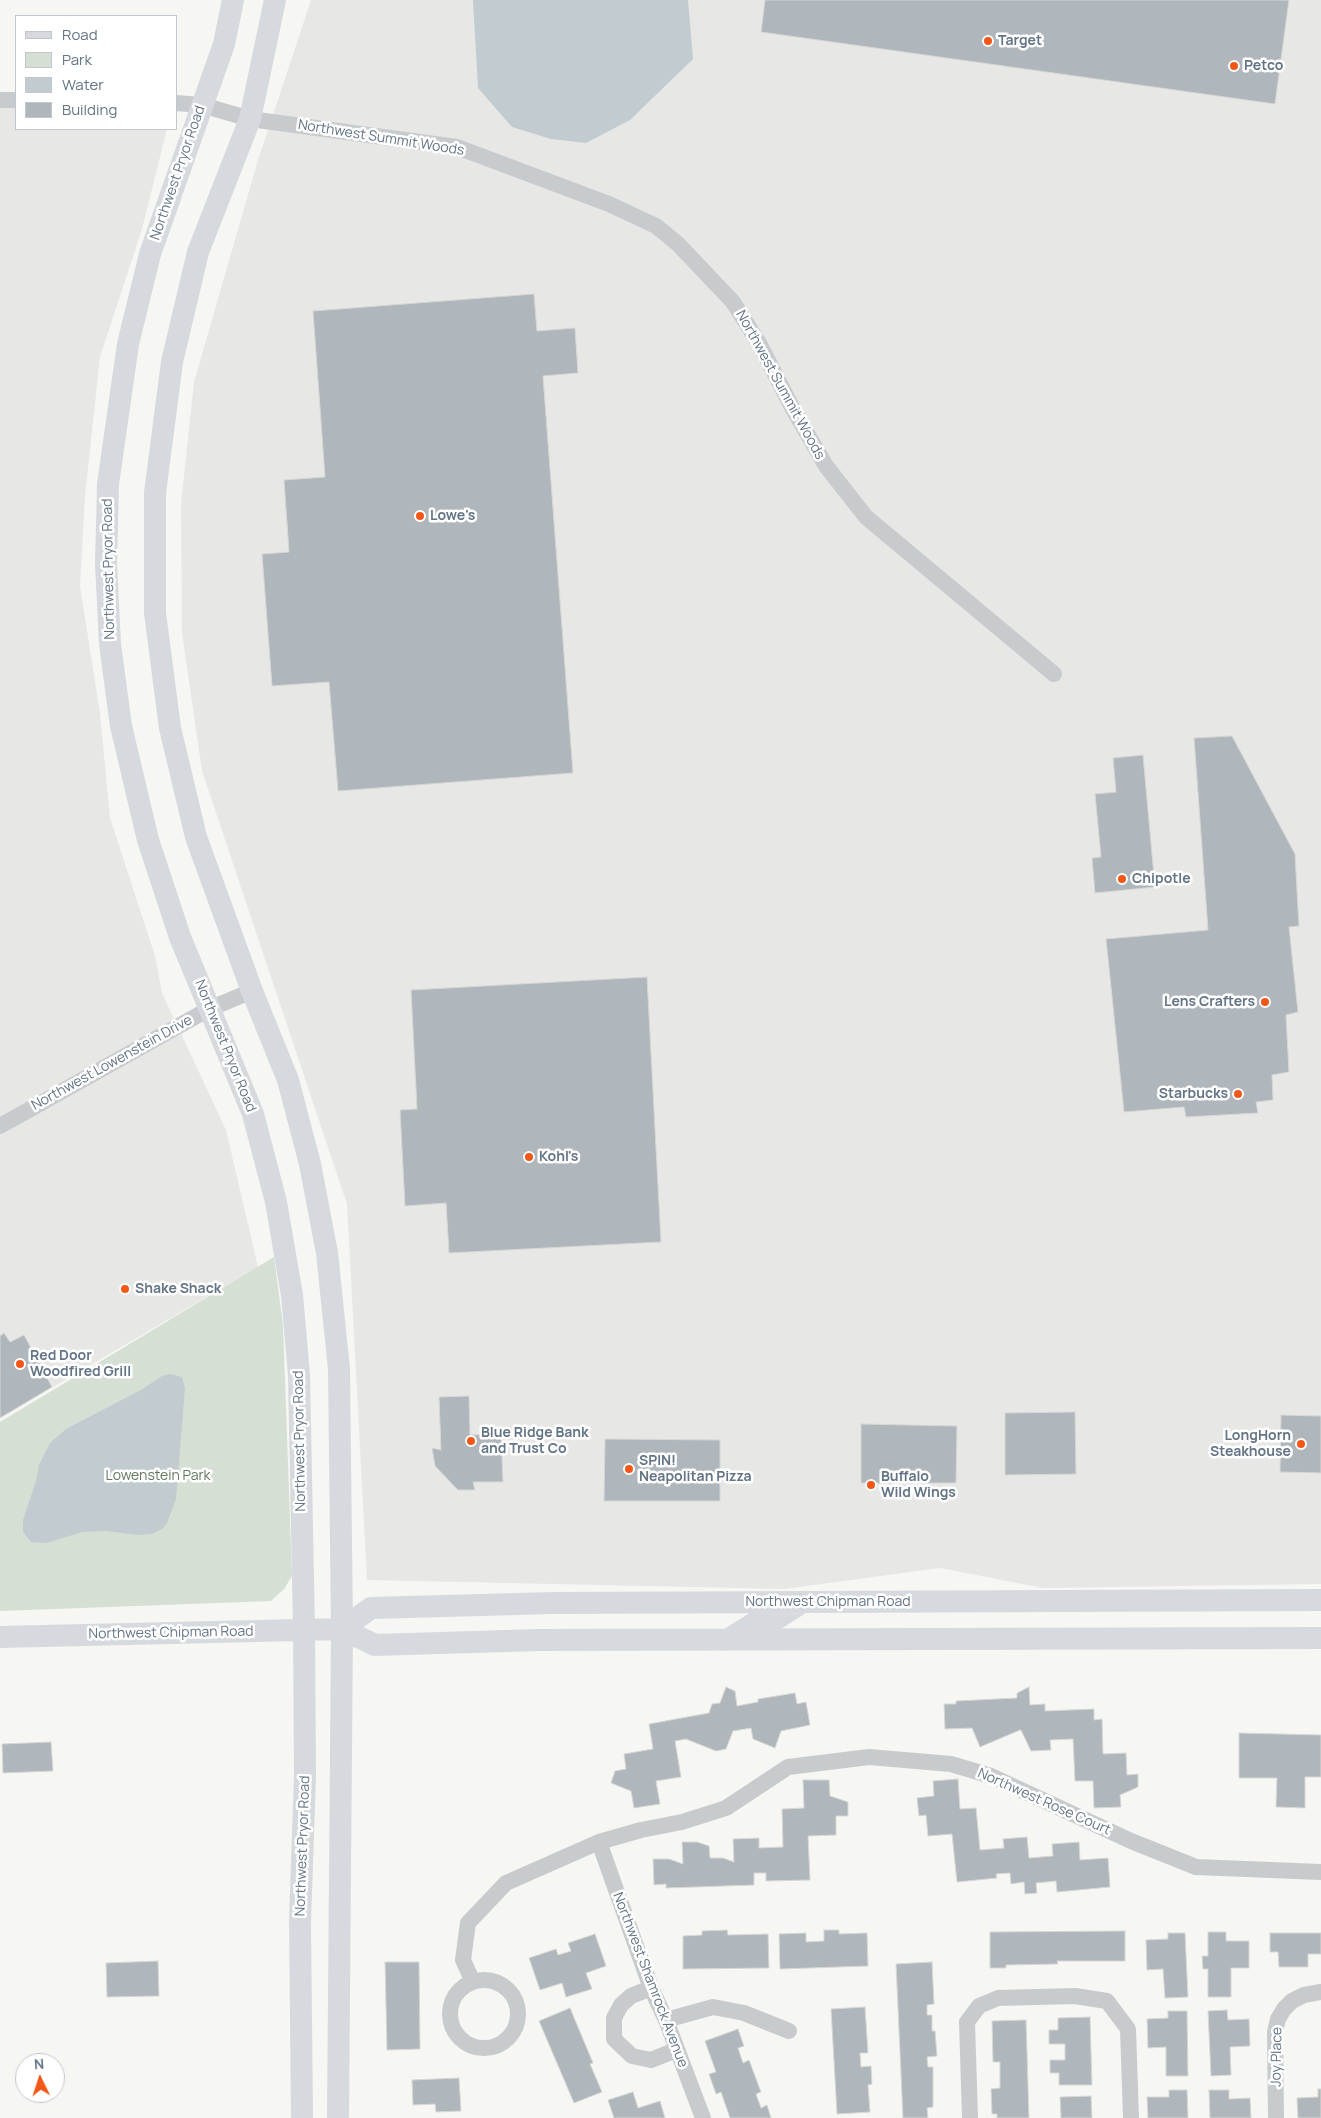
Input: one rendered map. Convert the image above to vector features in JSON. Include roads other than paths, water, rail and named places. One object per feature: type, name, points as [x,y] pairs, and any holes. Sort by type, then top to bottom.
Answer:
[{"type":"main road","name":"Northwest Pryor Road","points":[[233,0],[224,44],[150,254],[128,344],[108,484],[106,564],[110,644],[126,746],[148,840],[180,936],[253,1114],[276,1202],[292,1295],[299,1375],[304,1630],[305,1776],[300,1921],[302,2118]]},
{"type":"main road","points":[[275,0],[250,119],[198,252],[172,362],[156,493],[155,613],[170,728],[196,837],[252,991],[288,1080],[310,1164],[327,1253],[339,1369],[342,1629],[338,2118]]},
{"type":"main road","name":"Northwest Chipman Road","points":[[342,1629],[371,1608],[554,1603],[969,1603],[1321,1600]]},
{"type":"main road","points":[[727,1640],[756,1622],[773,1621],[803,1602]]},
{"type":"main road","name":"Northwest Chipman Road","points":[[0,1637],[342,1629],[375,1645],[539,1640],[1321,1638]]},
{"type":"street","points":[[0,100],[15,100]]},
{"type":"street","name":"Northwest Summit Woods","points":[[178,103],[202,105],[250,119],[457,147],[609,204],[656,226],[678,244],[733,302],[760,345],[793,409],[826,466],[866,517],[1054,674]]},
{"type":"street","name":"Northwest Lowenstein Drive","points":[[0,1126],[209,1009],[252,991]]},
{"type":"street","name":"Northwest Rose Court","points":[[473,1982],[463,1960],[468,1923],[506,1883],[600,1842],[641,1830],[682,1822],[726,1808],[788,1768],[870,1757],[952,1764],[991,1776],[1131,1841],[1196,1867],[1321,1872]]},
{"type":"street","name":"Northwest Shamrock Avenue","points":[[600,1842],[651,1988],[666,2020],[703,2118]]},
{"type":"street","points":[[484,1980],[496,1982],[506,1988],[515,2002],[518,2019],[514,2030],[507,2039],[487,2048],[476,2047],[466,2043],[458,2036],[450,2016],[456,1995],[473,1982],[484,1980]]},
{"type":"street","points":[[651,1988],[631,1996],[621,2005],[614,2018],[614,2039],[632,2056],[651,2060],[676,2050]]},
{"type":"street","name":"Joy Place","points":[[1276,2118],[1275,2032],[1278,2019],[1284,2009],[1292,2002],[1304,1995],[1321,1992]]},
{"type":"street","points":[[970,2118],[967,2022],[978,2006],[998,1998],[1075,1996],[1107,2001],[1128,2029],[1131,2118]]},
{"type":"street","points":[[666,2020],[713,2007],[744,2013],[789,2031]]},
{"type":"water","points":[[473,0],[688,0],[693,59],[630,120],[586,143],[551,139],[512,127],[478,88]]},
{"type":"water","points":[[170,1374],[182,1377],[185,1388],[176,1499],[167,1523],[162,1529],[152,1534],[138,1535],[106,1531],[82,1532],[47,1543],[31,1542],[23,1532],[23,1520],[36,1481],[39,1465],[50,1443],[66,1429],[141,1390],[162,1376]]},
{"type":"place","name":"Target","points":[[988,41]]},
{"type":"place","name":"Petco","points":[[1234,66]]},
{"type":"place","name":"Lowe's","points":[[420,516]]},
{"type":"place","name":"Chipotle","points":[[1122,879]]},
{"type":"place","name":"Lens Crafters","points":[[1265,1002]]},
{"type":"place","name":"Starbucks","points":[[1238,1094]]},
{"type":"place","name":"Kohl's","points":[[529,1157]]},
{"type":"place","name":"Shake Shack","points":[[125,1289]]},
{"type":"place","name":"Red Door Woodfired Grill","points":[[20,1364]]},
{"type":"place","name":"Blue Ridge Bank and Trust Co","points":[[471,1441]]},
{"type":"place","name":"LongHorn Steakhouse","points":[[1301,1444]]},
{"type":"place","name":"SPIN! Neapolitan Pizza","points":[[629,1469]]},
{"type":"place","name":"Buffalo Wild Wings","points":[[871,1485]]},
{"type":"park label","name":"Lowenstein Park","points":[[158,1476]]}]
